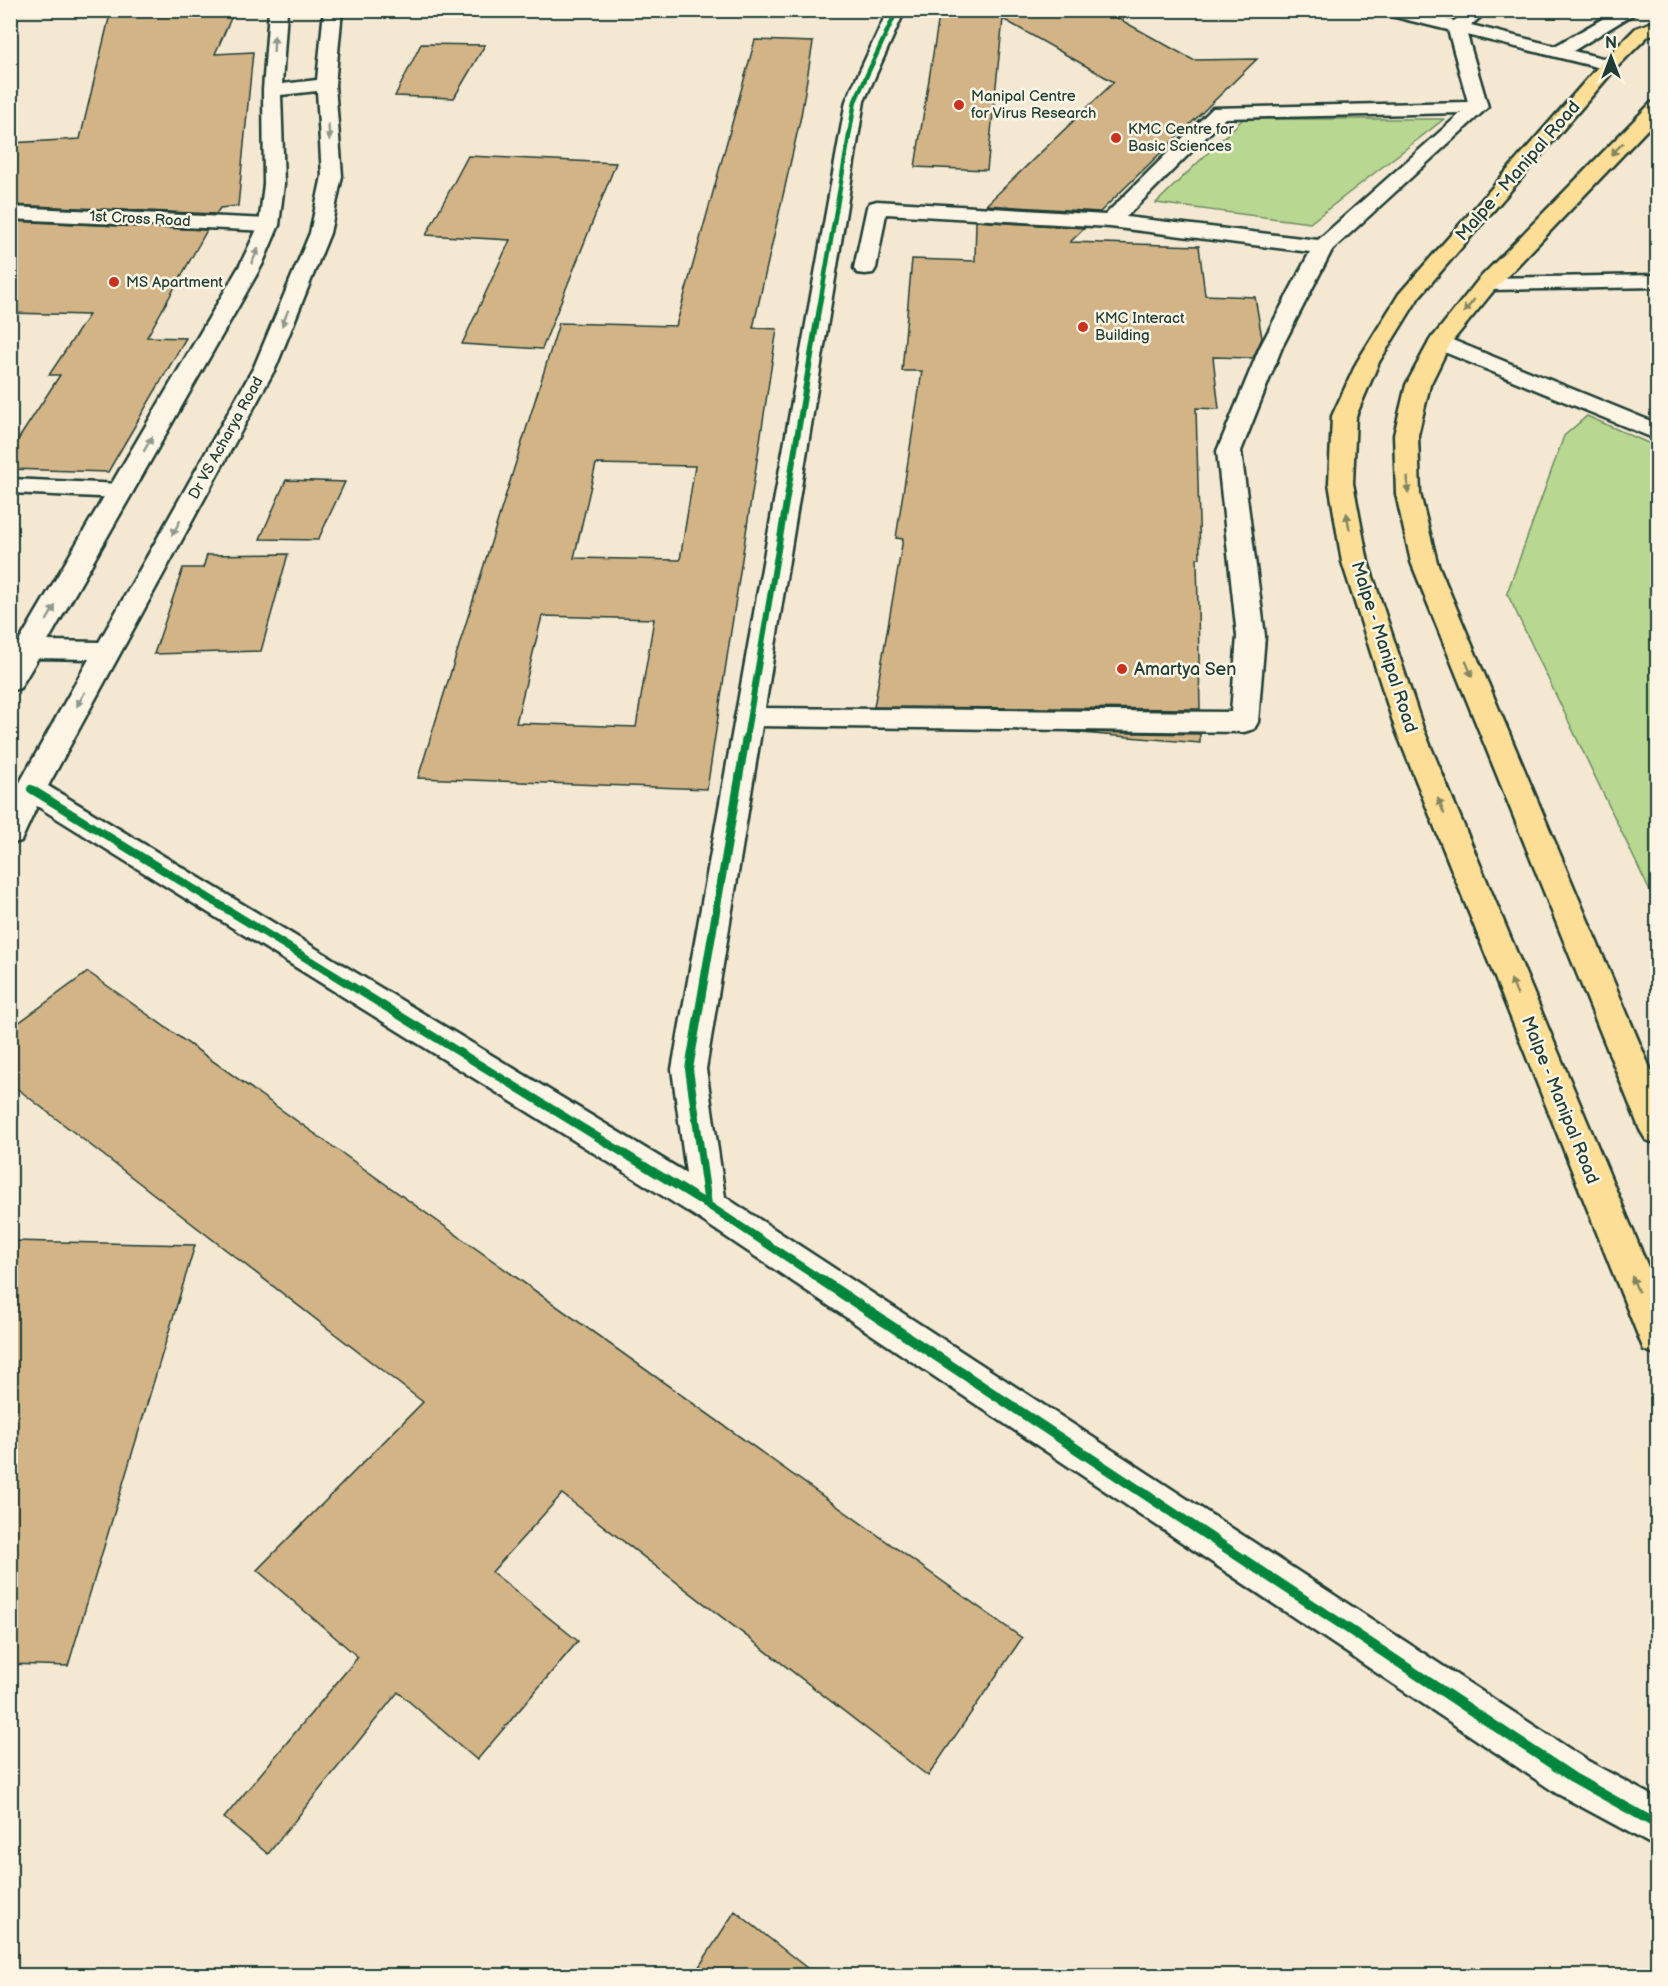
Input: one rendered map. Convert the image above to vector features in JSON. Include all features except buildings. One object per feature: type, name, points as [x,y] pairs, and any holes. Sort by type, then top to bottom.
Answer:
[{"type":"highway","name":"Malpe - Manipal Road","points":[[1658,25],[1642,32],[1609,65],[1410,294],[1368,362],[1344,416],[1341,483],[1355,562],[1409,728],[1658,1338]]},
{"type":"highway","points":[[1658,107],[1486,284],[1440,342],[1418,386],[1406,435],[1408,494],[1424,562],[1658,1130]]},
{"type":"street","points":[[10,682],[251,265],[269,225],[274,184],[273,90],[278,10]]},
{"type":"street","name":"Dr VS Acharya Road","points":[[10,833],[32,789],[265,367],[320,233],[332,176],[326,85],[333,10]]},
{"type":"street","points":[[708,1205],[688,1069],[855,101],[897,10]]},
{"type":"street","points":[[1389,10],[1609,65]]},
{"type":"street","points":[[1456,28],[1481,10]]},
{"type":"street","points":[[1557,51],[1632,10]]},
{"type":"street","points":[[1456,28],[1479,108]]},
{"type":"street","points":[[273,90],[326,85]]},
{"type":"street","points":[[749,717],[1244,722],[1251,636],[1229,451],[1270,347],[1323,247],[1479,108]]},
{"type":"street","points":[[1110,221],[1220,112],[1479,108]]},
{"type":"street","points":[[864,268],[877,207],[1110,221],[1323,247]]},
{"type":"street","name":"1st Cross Road","points":[[10,213],[269,225]]},
{"type":"street","points":[[1486,284],[1658,281]]},
{"type":"street","points":[[1440,342],[1658,433]]},
{"type":"street","points":[[10,486],[122,491]]},
{"type":"street","points":[[30,649],[108,651]]},
{"type":"street","points":[[32,789],[708,1205],[1562,1771],[1658,1825]]},
{"type":"green space","points":[[1243,119],[1444,119],[1310,223],[1156,203]]},
{"type":"green space","points":[[1587,416],[1657,447],[1657,906],[1507,593],[1564,436]]},
{"type":"cycle path","points":[[708,1205],[689,1069],[855,101],[897,10]]},
{"type":"cycle path","points":[[31,789],[708,1205],[1572,1777],[1658,1825]]},
{"type":"place","name":"Manipal Centre for Virus Research","points":[[959,105]]},
{"type":"place","name":"KMC Centre for Basic Sciences","points":[[1116,138]]},
{"type":"place","name":"MS Apartment","points":[[114,282]]},
{"type":"place","name":"KMC Interact Building","points":[[1083,327]]},
{"type":"place","name":"Amartya Sen","points":[[1122,669]]}]
